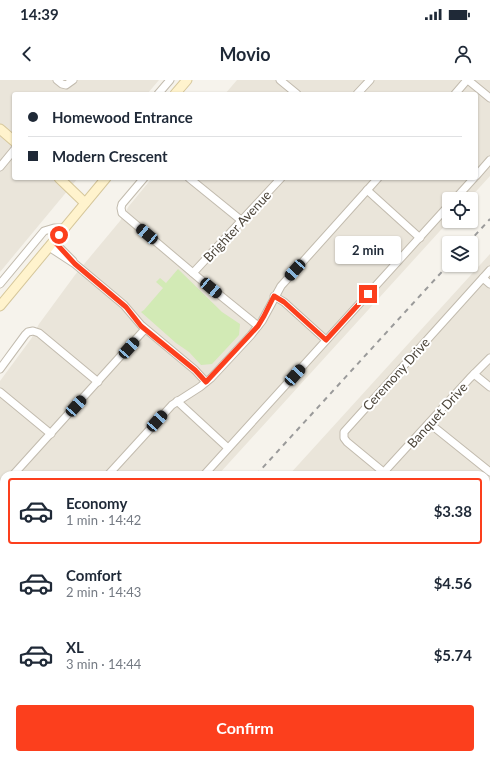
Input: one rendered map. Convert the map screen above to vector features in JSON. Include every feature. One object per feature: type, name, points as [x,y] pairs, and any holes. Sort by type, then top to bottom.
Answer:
[{"type":"main road","points":[[177,92],[187,80]]},
{"type":"main road","points":[[0,129],[12,139]]},
{"type":"main road","points":[[62,180],[73,186],[87,201]]},
{"type":"main road","points":[[0,306],[104,180]]},
{"type":"street","points":[[57,80],[66,85],[73,80]]},
{"type":"street","points":[[160,92],[170,80]]},
{"type":"street","points":[[280,80],[295,92]]},
{"type":"street","points":[[360,92],[370,80]]},
{"type":"street","points":[[457,92],[468,80],[490,98]]},
{"type":"street","points":[[0,167],[12,152]]},
{"type":"street","points":[[478,174],[490,160]]},
{"type":"street","points":[[142,180],[122,204],[121,212],[258,326]]},
{"type":"street","points":[[191,180],[242,221]]},
{"type":"street","name":"Brighter Avenue","points":[[193,273],[279,180]]},
{"type":"street","points":[[112,471],[167,410],[177,401],[206,382],[258,326],[281,286],[376,180]]},
{"type":"street","points":[[461,192],[472,180]]},
{"type":"street","points":[[367,190],[420,238]]},
{"type":"street","points":[[208,471],[442,213]]},
{"type":"street","points":[[0,284],[44,231],[54,228],[64,228]]},
{"type":"street","points":[[51,244],[124,305],[136,321],[195,370],[206,382]]},
{"type":"street","name":"Ceremony Drive","points":[[382,471],[347,442],[344,438],[344,432],[490,270]]},
{"type":"street","points":[[483,278],[490,284]]},
{"type":"street","points":[[274,296],[284,302],[326,340]]},
{"type":"street","points":[[17,471],[146,329]]},
{"type":"street","points":[[0,369],[25,335],[28,332],[33,331],[39,333],[98,382]]},
{"type":"street","name":"Banquet Drive","points":[[389,471],[429,423],[490,358]]},
{"type":"street","points":[[474,374],[490,387]]},
{"type":"street","points":[[0,392],[51,434]]},
{"type":"street","points":[[177,401],[228,448]]},
{"type":"street","points":[[429,423],[489,471]]},
{"type":"shaded area","points":[[0,80],[159,80],[149,92],[12,92],[12,180],[76,180],[0,272]]},
{"type":"shaded area","points":[[237,80],[490,80],[490,176],[475,192],[442,192],[443,228],[222,471],[0,471],[0,381],[75,275],[120,221],[129,206],[150,180],[478,180],[478,92],[227,92]]},
{"type":"shaded area","points":[[490,254],[490,471],[293,471],[474,272],[478,272],[478,267]]},
{"type":"green space","points":[[178,269],[222,312],[240,324],[239,335],[212,364],[201,365],[189,352],[176,343],[141,312],[163,288],[156,282],[160,278],[166,283]]},
{"type":"railway","points":[[474,236],[490,219]]},
{"type":"railway","points":[[260,471],[442,272]]},
{"type":"route","points":[[59,235],[54,241],[75,264],[124,305],[141,326],[195,370],[206,382],[251,335],[264,316],[274,296],[284,302],[326,340],[368,294]]}]
